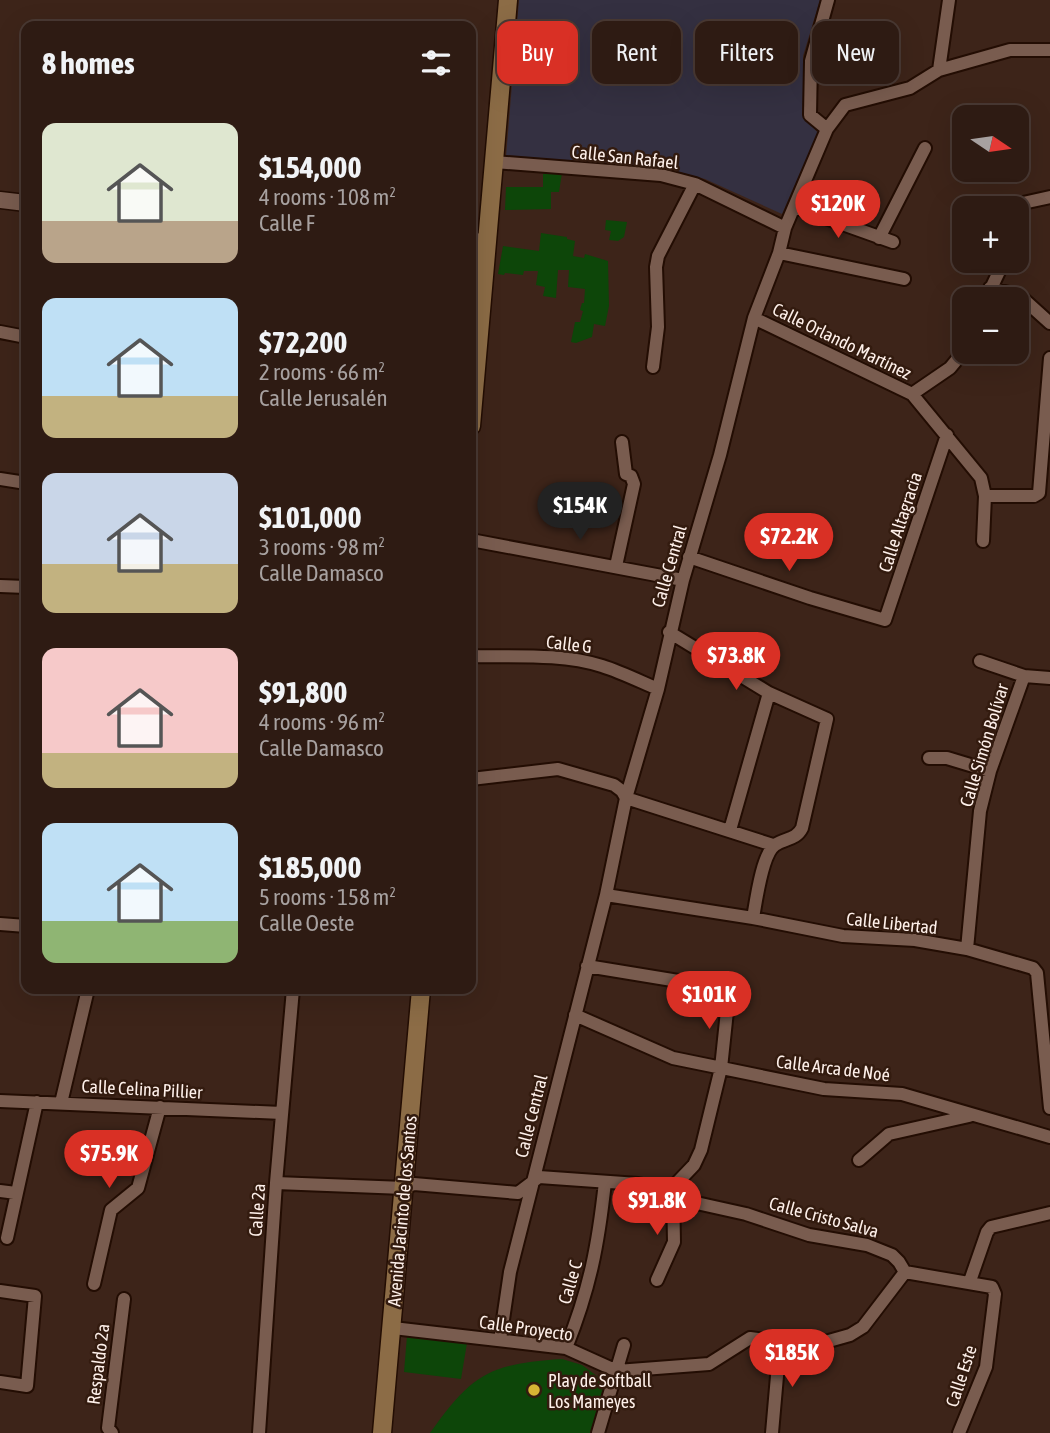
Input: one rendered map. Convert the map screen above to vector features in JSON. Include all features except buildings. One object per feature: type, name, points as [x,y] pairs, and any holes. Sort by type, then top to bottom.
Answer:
[{"type":"main road","points":[[476,311],[479,242],[494,162],[508,0]]},
{"type":"main road","name":"Avenida Jacinto de los Santos","points":[[382,1433],[421,994]]},
{"type":"street","points":[[827,129],[810,115],[811,61],[828,0]]},
{"type":"street","points":[[939,70],[948,0]]},
{"type":"street","name":"Calle Central","points":[[500,1340],[510,1272],[606,895],[626,798],[658,689],[689,556],[720,455],[754,318],[779,253],[785,228],[827,129],[845,105],[910,88],[939,70],[1010,50],[1050,50]]},
{"type":"street","points":[[879,238],[925,148]]},
{"type":"street","name":"Calle San Rafael","points":[[494,162],[661,175],[695,184],[785,228]]},
{"type":"street","points":[[653,368],[658,327],[656,267],[695,184]]},
{"type":"street","points":[[1029,202],[1050,197]]},
{"type":"street","points":[[0,200],[21,202]]},
{"type":"street","points":[[795,206],[893,242]]},
{"type":"street","points":[[779,253],[904,279]]},
{"type":"street","points":[[1029,304],[1050,323]]},
{"type":"street","name":"Calle Orlando Martínez","points":[[754,318],[912,394],[976,471],[982,482],[985,496],[983,541]]},
{"type":"street","points":[[0,332],[21,336]]},
{"type":"street","points":[[985,496],[1034,496],[1039,492],[1050,358]]},
{"type":"street","points":[[912,394],[953,364]]},
{"type":"street","name":"Calle Altagracia","points":[[689,556],[810,598],[885,620],[947,435]]},
{"type":"street","points":[[616,566],[634,484],[631,476],[626,474],[622,442]]},
{"type":"street","points":[[0,479],[21,482]]},
{"type":"street","points":[[476,541],[683,580]]},
{"type":"street","points":[[0,586],[21,587]]},
{"type":"street","points":[[670,632],[769,693],[827,719],[800,832],[774,845],[766,856],[753,918]]},
{"type":"street","name":"Calle G","points":[[476,656],[550,658],[590,663],[658,689]]},
{"type":"street","points":[[980,660],[1024,676],[1050,678]]},
{"type":"street","name":"Calle Simón Bolívar","points":[[967,949],[979,818],[990,771],[1024,676]]},
{"type":"street","points":[[730,830],[769,693]]},
{"type":"street","points":[[929,758],[947,758],[990,771]]},
{"type":"street","points":[[476,778],[560,769],[614,785],[626,798],[774,845]]},
{"type":"street","name":"Calle Libertad","points":[[606,895],[753,918],[843,936],[915,940],[967,949],[1036,971],[1050,1108]]},
{"type":"street","points":[[0,924],[21,926]]},
{"type":"street","points":[[587,966],[728,989],[729,992],[721,1068],[699,1155],[673,1192],[674,1242],[657,1280]]},
{"type":"street","points":[[61,1103],[87,994]]},
{"type":"street","name":"Calle 2a","points":[[259,1433],[276,1183],[293,994]]},
{"type":"street","name":"Calle Arca de Noé","points":[[575,1015],[661,1054],[824,1088],[902,1094],[1050,1137]]},
{"type":"street","name":"Calle Celina Pillier","points":[[0,1101],[282,1113]]},
{"type":"street","points":[[7,1238],[37,1102]]},
{"type":"street","points":[[94,1284],[111,1210],[138,1188],[160,1107]]},
{"type":"street","points":[[859,1160],[891,1133],[973,1115]]},
{"type":"street","name":"Calle Cristo Salva","points":[[276,1183],[404,1188],[414,1184],[518,1193],[540,1177],[638,1184],[666,1189],[809,1235],[867,1245],[892,1255],[905,1272]]},
{"type":"street","name":"Calle C","points":[[566,1348],[591,1276],[599,1237],[605,1182]]},
{"type":"street","points":[[0,1191],[16,1193]]},
{"type":"street","points":[[905,1272],[970,1281],[987,1232],[993,1225],[1050,1213]]},
{"type":"street","name":"Calle Proyecto","points":[[393,1328],[566,1348],[617,1371],[709,1364],[749,1338],[811,1346],[858,1331],[905,1272]]},
{"type":"street","name":"Calle Este","points":[[959,1433],[986,1367],[995,1294],[993,1288],[970,1281]]},
{"type":"street","points":[[0,1291],[35,1296],[27,1386],[0,1382]]},
{"type":"street","name":"Respaldo 2a","points":[[112,1433],[108,1428],[124,1299]]},
{"type":"street","points":[[772,1433],[780,1342]]},
{"type":"street","points":[[598,1433],[624,1345]]},
{"type":"shaded area","points":[[519,0],[820,0],[803,56],[803,115],[818,133],[782,214],[705,179],[664,168],[506,157],[512,84],[578,84],[578,21],[517,21]]},
{"type":"green space","points":[[562,173],[559,192],[551,192],[551,209],[505,210],[506,187],[543,187],[543,174]]},
{"type":"green space","points":[[606,220],[627,222],[624,237],[618,241],[609,240],[611,231],[605,230]]},
{"type":"green space","points":[[541,233],[575,241],[573,256],[584,258],[585,254],[608,261],[609,306],[605,326],[594,324],[592,337],[576,343],[571,342],[575,322],[580,322],[583,311],[580,310],[584,303],[585,289],[568,287],[569,270],[558,270],[556,298],[543,296],[545,287],[536,285],[538,271],[524,271],[523,275],[498,274],[503,246],[539,251]]},
{"type":"green space","points":[[407,1336],[467,1343],[461,1379],[404,1372]]},
{"type":"green space","name":"Play de Softball Los Mameyes","points":[[562,1359],[582,1365],[605,1382],[590,1433],[430,1433],[459,1397],[485,1375],[517,1364]]},
{"type":"place","name":"Play de Softball Los Mameyes","points":[[534,1390]]}]
